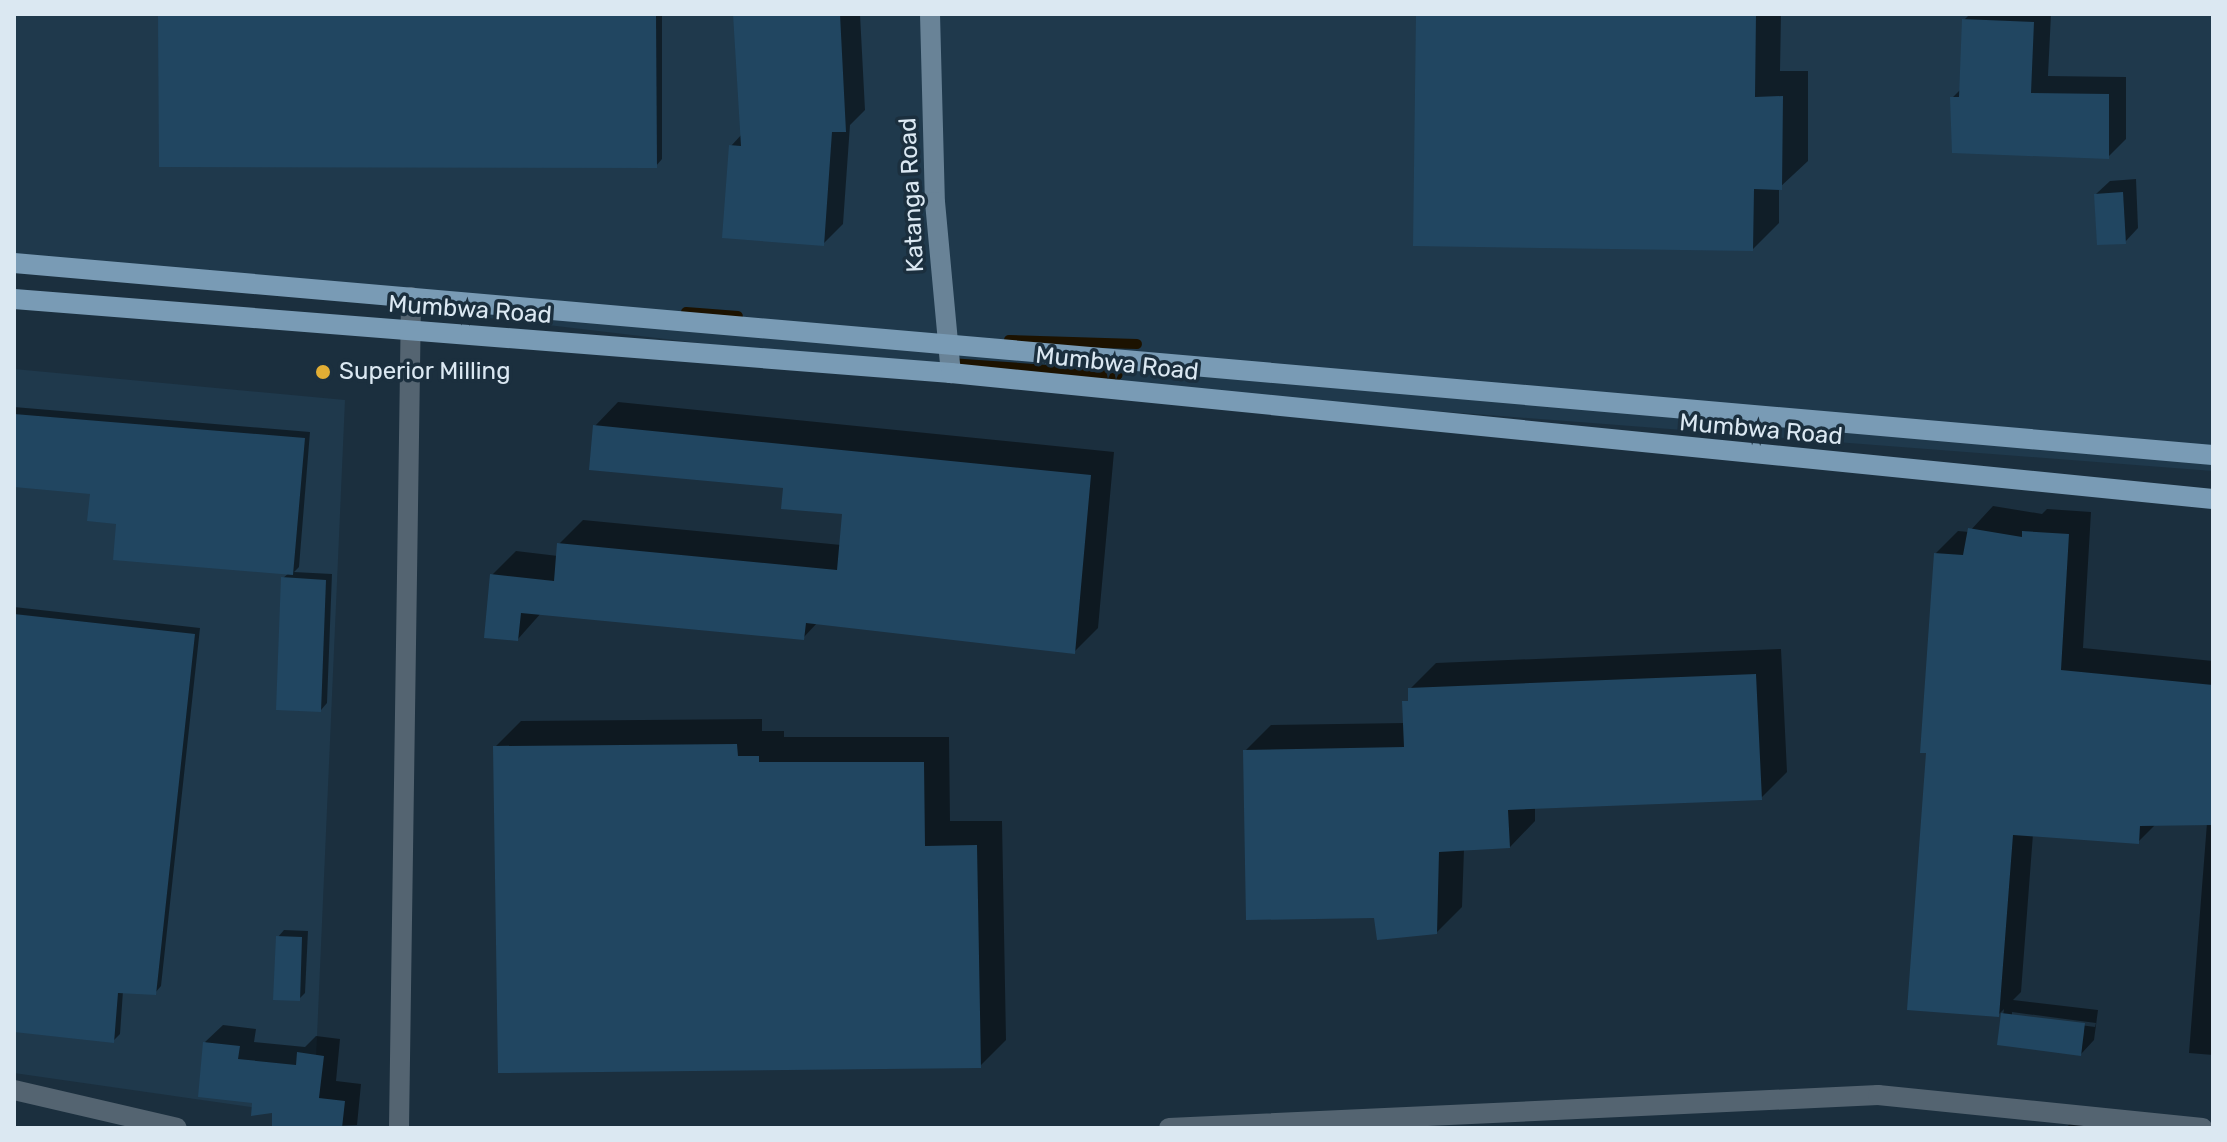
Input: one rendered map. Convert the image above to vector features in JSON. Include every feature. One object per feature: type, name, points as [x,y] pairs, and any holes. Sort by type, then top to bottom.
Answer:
[{"type":"main road","name":"Mumbwa Road","points":[[14,263],[949,343],[1461,393],[2002,433],[2213,455]]},
{"type":"main road","name":"Mumbwa Road","points":[[14,299],[951,373],[1408,423],[2213,499]]},
{"type":"street","name":"Katanga Road","points":[[930,14],[935,202],[951,373]]},
{"type":"street","points":[[399,1128],[411,297]]},
{"type":"street","points":[[14,1090],[177,1128]]},
{"type":"street","points":[[1169,1128],[1878,1095],[2202,1128]]},
{"type":"shaded area","points":[[14,14],[2213,14],[2213,471],[957,374],[14,261]]},
{"type":"shaded area","points":[[14,369],[345,400],[316,1059],[264,1109],[14,1073]]},
{"type":"building","points":[[158,14],[656,14],[657,168],[159,167]]},
{"type":"building","points":[[733,14],[840,14],[846,132],[832,132],[824,246],[722,238],[729,145],[741,146]]},
{"type":"building","points":[[1416,14],[1756,14],[1755,97],[1783,96],[1782,190],[1754,189],[1753,251],[1413,246]]},
{"type":"building","points":[[1962,19],[2034,22],[2031,93],[2109,94],[2109,159],[1952,153],[1950,97],[1959,97]]},
{"type":"building","points":[[2123,192],[2126,244],[2097,245],[2094,194]]},
{"type":"building","points":[[14,414],[305,438],[293,575],[113,560],[116,524],[87,521],[90,494],[14,487]]},
{"type":"building","points":[[593,425],[1091,475],[1075,654],[806,623],[804,640],[521,613],[518,641],[484,638],[490,574],[554,581],[557,543],[837,570],[842,514],[781,509],[783,488],[589,470]]},
{"type":"building","points":[[1968,528],[2022,537],[2022,531],[2069,534],[2061,670],[2213,685],[2213,825],[2140,826],[2139,844],[2013,835],[1999,1017],[1907,1010],[1926,753],[1920,753],[1934,553],[1963,555]]},
{"type":"building","points":[[281,577],[326,580],[321,712],[276,710]]},
{"type":"building","points":[[14,614],[195,634],[156,995],[118,993],[114,1043],[14,1032]]},
{"type":"building","points":[[1756,674],[1762,800],[1508,810],[1510,848],[1439,852],[1437,934],[1377,940],[1374,918],[1246,920],[1243,750],[1404,747],[1402,701],[1408,701],[1408,688]]},
{"type":"building","points":[[737,744],[738,756],[759,756],[759,762],[924,762],[925,846],[977,845],[981,1068],[498,1073],[493,746]]},
{"type":"building","points":[[276,936],[302,937],[300,1001],[273,1000]]},
{"type":"building","points":[[2001,1013],[2085,1023],[2081,1056],[1997,1045]]},
{"type":"building","points":[[203,1042],[240,1046],[238,1059],[296,1065],[297,1052],[324,1056],[319,1098],[345,1101],[342,1128],[272,1128],[272,1113],[251,1116],[252,1103],[198,1097]]},
{"type":"waterway","points":[[686,312],[738,316]]},
{"type":"waterway","points":[[1009,340],[1137,344]]},
{"type":"waterway","points":[[950,363],[1118,375]]},
{"type":"place","name":"Superior Milling","points":[[323,372]]}]
